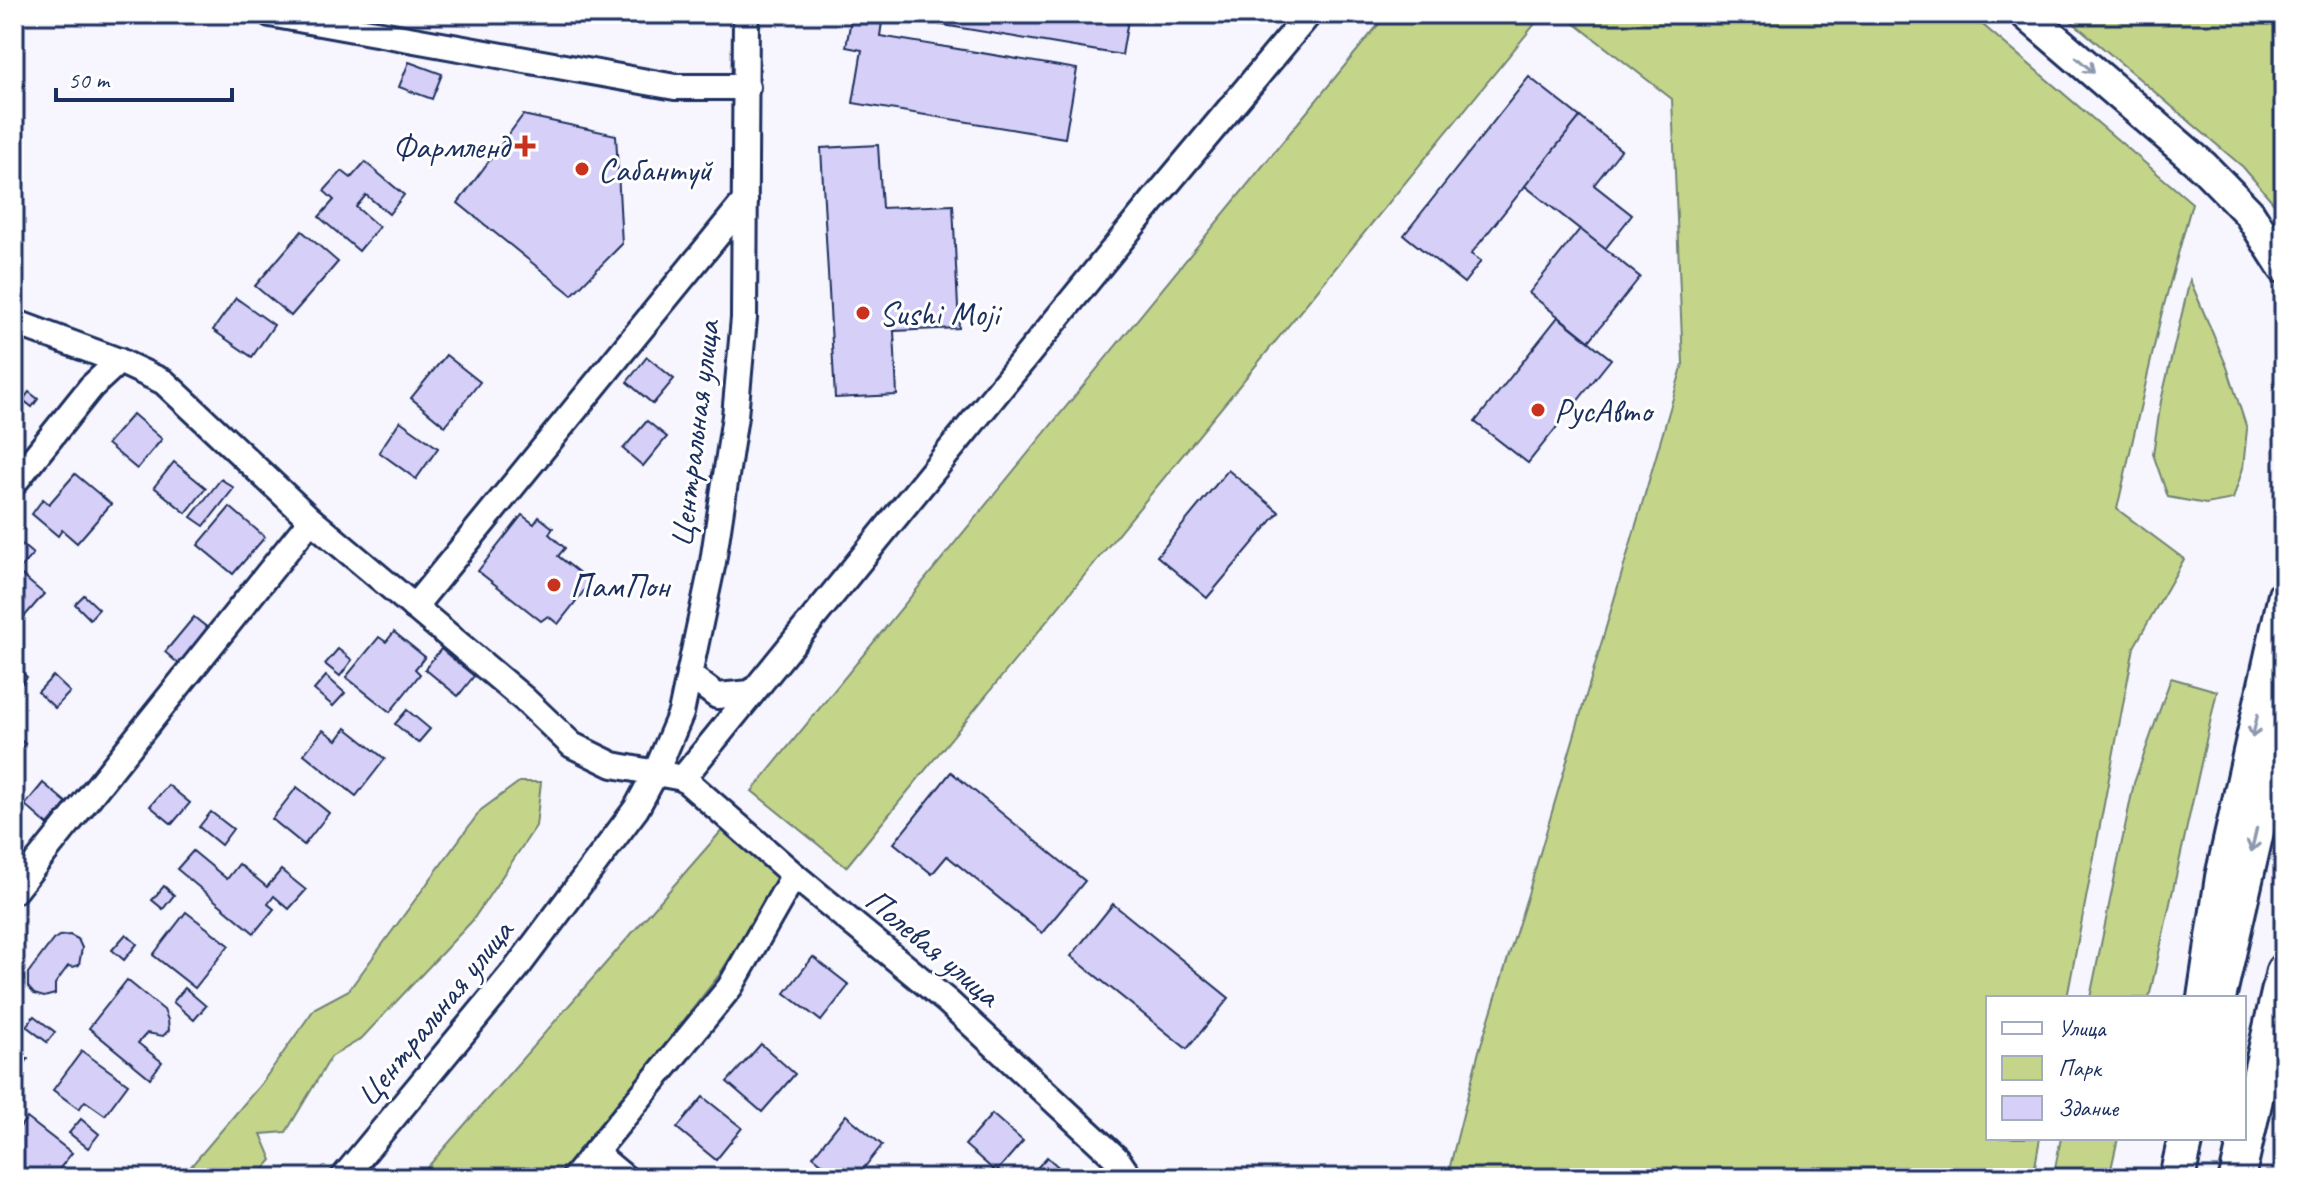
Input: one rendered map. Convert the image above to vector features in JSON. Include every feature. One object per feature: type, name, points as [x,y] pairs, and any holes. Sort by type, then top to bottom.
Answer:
[{"type":"highway","points":[[2218,996],[2284,709]]},
{"type":"highway","points":[[2246,1138],[2284,971]]},
{"type":"highway","points":[[2176,1178],[2184,1140]]},
{"type":"highway","points":[[2237,1178],[2246,1140]]},
{"type":"main road","points":[[2026,14],[2204,167],[2249,213],[2284,268]]},
{"type":"main road","points":[[2203,996],[2221,877],[2284,595]]},
{"type":"street","points":[[270,14],[675,87],[747,87]]},
{"type":"street","name":"Центральная улица","points":[[343,1178],[516,969],[636,809],[656,772],[681,713],[713,562],[735,416],[744,318],[746,14]]},
{"type":"street","points":[[14,322],[119,361],[164,382],[311,520],[524,699],[572,745],[613,765],[683,778],[1309,14]]},
{"type":"street","points":[[414,607],[745,201]]},
{"type":"street","points":[[14,483],[91,387],[119,361]]},
{"type":"street","points":[[14,891],[311,520]]},
{"type":"street","points":[[689,675],[717,696],[751,693]]},
{"type":"street","name":"Полевая улица","points":[[683,778],[794,875],[948,1002],[1117,1159],[1130,1178]]},
{"type":"street","points":[[574,1178],[730,987],[794,875]]},
{"type":"street","points":[[595,1153],[625,1178]]},
{"type":"green space","points":[[1387,14],[1543,14],[846,867],[752,791]]},
{"type":"green space","points":[[1579,14],[1970,14],[2192,203],[2161,316],[2117,509],[2184,559],[2134,647],[2067,996],[1986,996],[1986,1140],[2040,1140],[2033,1178],[1447,1178],[1479,1051],[1683,364],[1672,99],[1573,22]]},
{"type":"green space","points":[[2063,14],[2284,14],[2284,215],[2243,167]]},
{"type":"green space","points":[[2190,280],[2227,367],[2247,429],[2243,468],[2233,499],[2206,504],[2168,497],[2153,454],[2161,401]]},
{"type":"green space","points":[[2171,678],[2217,691],[2149,996],[2090,996],[2134,783]]},
{"type":"green space","points":[[519,782],[541,782],[536,826],[472,921],[361,1039],[331,1057],[286,1132],[261,1134],[272,1160],[256,1178],[181,1178],[261,1084],[315,1008],[349,990],[481,810]]},
{"type":"green space","points":[[724,828],[780,879],[719,975],[561,1178],[418,1178]]},
{"type":"green space","points":[[2061,1140],[2118,1140],[2109,1178],[2053,1178]]},
{"type":"building","points":[[852,14],[1129,14],[1122,55],[883,15],[880,36],[1077,69],[1065,138],[853,103],[862,50],[846,47]]},
{"type":"building","points":[[409,62],[442,74],[432,99],[399,87]]},
{"type":"building","points":[[1529,77],[1580,117],[1471,254],[1481,261],[1464,283],[1404,235]]},
{"type":"building","points":[[523,115],[616,135],[622,244],[572,295],[458,203]]},
{"type":"building","points":[[1580,117],[1621,150],[1594,185],[1632,215],[1605,249],[1525,186]]},
{"type":"building","points":[[878,145],[882,208],[953,205],[959,328],[894,331],[897,395],[835,398],[821,148]]},
{"type":"building","points":[[365,162],[404,195],[389,214],[366,195],[356,207],[379,227],[359,251],[319,217],[334,200],[324,191],[342,171],[351,178]]},
{"type":"building","points":[[1580,229],[1640,277],[1589,341],[1529,293]]},
{"type":"building","points":[[302,231],[338,262],[291,316],[255,286]]},
{"type":"building","points":[[236,298],[274,325],[252,357],[213,330]]},
{"type":"building","points":[[1558,317],[1611,359],[1528,463],[1475,422]]},
{"type":"building","points":[[446,355],[480,382],[445,426],[411,398]]},
{"type":"building","points":[[647,357],[674,379],[653,404],[627,382]]},
{"type":"building","points":[[29,392],[38,399],[32,407],[23,400]]},
{"type":"building","points":[[133,414],[162,439],[137,469],[107,444]]},
{"type":"building","points":[[400,421],[438,448],[416,479],[379,452]]},
{"type":"building","points":[[647,421],[667,437],[643,466],[623,449]]},
{"type":"building","points":[[174,462],[206,488],[186,513],[154,487]]},
{"type":"building","points":[[1228,470],[1279,512],[1207,598],[1157,556]]},
{"type":"building","points":[[75,474],[111,504],[77,543],[62,530],[58,536],[32,514],[43,499],[49,504]]},
{"type":"building","points":[[221,479],[234,488],[204,526],[191,517]]},
{"type":"building","points":[[230,507],[265,537],[233,574],[198,545]]},
{"type":"building","points":[[522,515],[534,524],[539,517],[553,528],[549,534],[565,548],[558,556],[591,582],[558,624],[548,616],[541,621],[478,571]]},
{"type":"building","points":[[14,538],[33,554],[20,568],[14,562]]},
{"type":"building","points":[[18,572],[44,594],[17,625],[14,622],[14,577]]},
{"type":"building","points":[[84,595],[99,609],[90,619],[75,604]]},
{"type":"building","points":[[194,617],[209,629],[180,665],[165,652]]},
{"type":"building","points":[[394,632],[425,657],[415,669],[420,674],[390,712],[346,677],[379,637],[386,642]]},
{"type":"building","points":[[338,649],[352,660],[340,676],[325,664]]},
{"type":"building","points":[[441,649],[474,676],[458,696],[425,669]]},
{"type":"building","points":[[14,665],[27,677],[14,692]]},
{"type":"building","points":[[53,676],[70,692],[55,708],[38,692]]},
{"type":"building","points":[[326,676],[345,693],[333,706],[314,690]]},
{"type":"building","points":[[407,710],[430,729],[418,743],[395,724]]},
{"type":"building","points":[[346,728],[385,759],[356,796],[304,754],[323,730],[337,740]]},
{"type":"building","points":[[14,735],[25,744],[15,756],[14,755]]},
{"type":"building","points":[[951,772],[1085,881],[1042,933],[947,856],[932,874],[894,843]]},
{"type":"building","points":[[43,783],[67,803],[48,825],[25,805]]},
{"type":"building","points":[[168,785],[190,803],[172,824],[150,806]]},
{"type":"building","points":[[297,787],[329,813],[304,845],[272,819]]},
{"type":"building","points":[[211,812],[233,829],[221,845],[199,827]]},
{"type":"building","points":[[193,851],[227,879],[239,864],[267,887],[281,870],[306,890],[289,909],[274,896],[268,904],[274,909],[254,933],[177,869]]},
{"type":"building","points":[[164,886],[174,895],[163,909],[152,900]]},
{"type":"building","points":[[1113,904],[1229,998],[1187,1049],[1071,956]]},
{"type":"building","points":[[186,912],[229,945],[195,988],[153,955]]},
{"type":"building","points":[[126,934],[137,944],[124,960],[112,950]]},
{"type":"building","points":[[70,935],[78,939],[82,948],[79,965],[68,966],[55,984],[55,994],[44,997],[34,994],[28,987],[28,973],[53,940]]},
{"type":"building","points":[[813,957],[849,985],[821,1021],[785,993]]},
{"type":"building","points":[[127,980],[164,1010],[168,1020],[169,1030],[163,1036],[147,1033],[138,1043],[162,1062],[150,1078],[89,1028]]},
{"type":"building","points":[[185,988],[206,1006],[194,1020],[173,1002]]},
{"type":"building","points":[[34,1016],[55,1032],[47,1042],[26,1026]]},
{"type":"building","points":[[761,1044],[795,1074],[762,1112],[727,1082]]},
{"type":"building","points":[[14,1049],[28,1059],[14,1079]]},
{"type":"building","points":[[82,1051],[128,1084],[105,1115],[85,1101],[79,1109],[53,1090]]},
{"type":"building","points":[[703,1097],[742,1128],[716,1160],[677,1128]]},
{"type":"building","points":[[992,1114],[1023,1141],[996,1172],[965,1145]]},
{"type":"building","points":[[846,1115],[882,1145],[856,1178],[840,1178],[813,1156]]},
{"type":"building","points":[[27,1118],[72,1153],[52,1178],[41,1178],[31,1171],[24,1178],[14,1170],[14,1134]]},
{"type":"building","points":[[81,1119],[99,1134],[88,1148],[69,1133]]},
{"type":"building","points":[[1047,1157],[1071,1178],[1028,1178]]},
{"type":"place","name":"Фармленд","points":[[525,146]]},
{"type":"place","name":"Сабантуй","points":[[582,169]]},
{"type":"place","name":"Sushi Moji","points":[[863,313]]},
{"type":"place","name":"РусАвто","points":[[1538,410]]},
{"type":"place","name":"ПамПон","points":[[554,585]]}]
